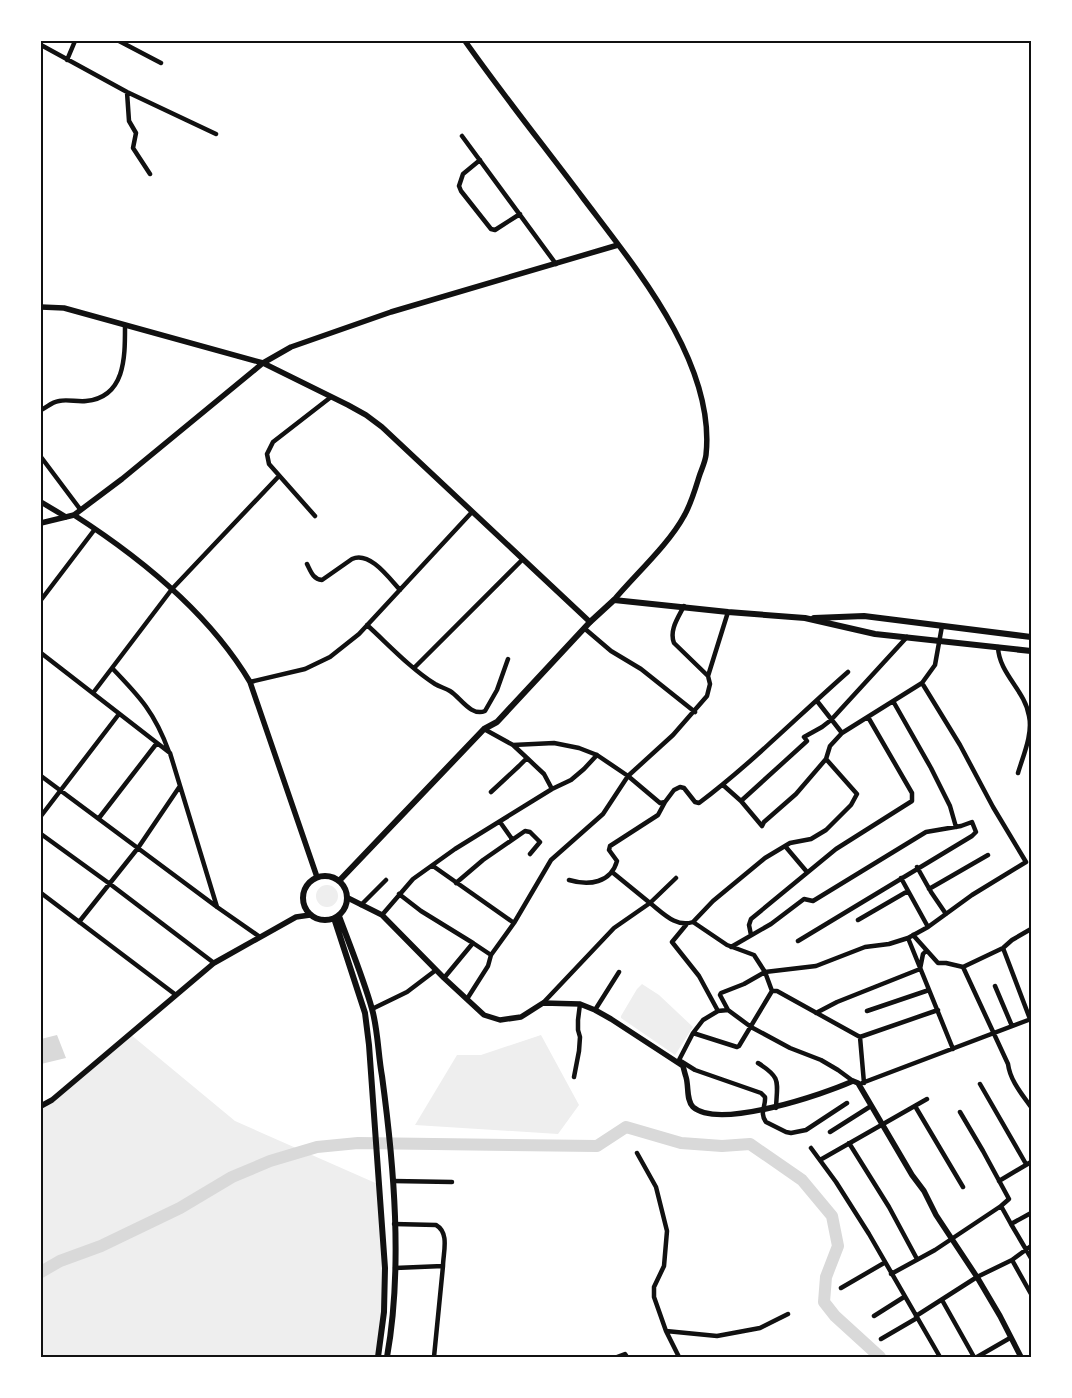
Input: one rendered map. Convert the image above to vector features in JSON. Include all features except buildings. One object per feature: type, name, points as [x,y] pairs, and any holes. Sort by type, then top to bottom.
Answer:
[{"type":"main road","points":[[339,881],[484,728],[497,722],[584,628],[614,600],[805,618],[864,616],[1031,637]]},
{"type":"main road","points":[[805,618],[875,634],[1031,651]]},
{"type":"main road","points":[[327,876],[339,881],[346,889],[348,898],[345,908],[336,917],[319,919],[310,915],[304,906],[304,892],[309,883],[317,877],[327,876]]},
{"type":"main road","points":[[336,917],[372,1010],[388,1120],[393,1181],[394,1268],[392,1319],[387,1357]]},
{"type":"main road","points":[[336,917],[366,1013],[385,1268],[384,1312],[378,1357]]},
{"type":"street","points":[[67,60],[75,41]]},
{"type":"street","points":[[119,41],[129,44],[161,63]]},
{"type":"street","points":[[465,41],[618,245],[667,314],[681,343],[699,390],[705,425],[706,456],[695,491],[684,516],[671,535],[614,600]]},
{"type":"street","points":[[41,45],[127,92],[216,134]]},
{"type":"street","points":[[127,92],[129,121],[136,133],[133,148],[150,174]]},
{"type":"street","points":[[462,136],[556,264]]},
{"type":"street","points":[[480,160],[463,174],[459,186],[461,191],[490,229],[495,230],[520,214]]},
{"type":"street","points":[[41,523],[74,515],[122,479],[263,363],[304,342],[391,312],[618,245]]},
{"type":"street","points":[[41,307],[64,308],[263,363],[366,415],[382,427],[590,622]]},
{"type":"street","points":[[41,410],[58,401],[84,402],[98,399],[106,394],[119,378],[123,369],[125,325]]},
{"type":"street","points":[[314,516],[269,464],[267,459],[273,442],[331,397]]},
{"type":"street","points":[[41,458],[80,509]]},
{"type":"street","points":[[92,693],[172,589],[279,476]]},
{"type":"street","points":[[41,502],[66,517]]},
{"type":"street","points":[[250,682],[305,669],[330,657],[367,625],[472,512]]},
{"type":"street","points":[[74,515],[172,589],[206,621],[240,664],[250,682],[317,877]]},
{"type":"street","points":[[41,600],[95,529]]},
{"type":"street","points":[[307,564],[313,576],[318,580],[322,580],[352,559],[357,557],[363,558],[379,568],[400,590]]},
{"type":"street","points":[[414,668],[522,559]]},
{"type":"street","points":[[684,606],[672,637],[674,643],[708,676]]},
{"type":"street","points":[[467,999],[488,966],[491,954],[514,923],[551,860],[603,814],[628,776],[673,735],[707,696],[710,684],[708,676],[728,612]]},
{"type":"street","points":[[367,625],[414,668],[452,693],[472,710],[485,711],[497,690],[508,659]]},
{"type":"street","points":[[723,784],[762,826],[764,822],[796,794],[826,759],[830,746],[842,733],[922,683],[935,664],[942,626]]},
{"type":"street","points":[[584,628],[610,651],[641,669],[694,712]]},
{"type":"street","points":[[741,802],[807,741],[804,737],[822,728],[831,720],[907,637]]},
{"type":"street","points":[[998,646],[999,660],[1023,700],[1030,717],[1029,731],[1018,773]]},
{"type":"street","points":[[41,653],[170,753]]},
{"type":"street","points":[[112,668],[141,698],[161,730],[170,753],[217,907]]},
{"type":"street","points":[[570,880],[582,884],[598,882],[612,872],[617,860],[609,850],[610,846],[658,815],[671,793],[680,787],[684,788],[697,803],[723,784],[848,672]]},
{"type":"street","points":[[922,683],[960,745],[993,807],[1029,861],[972,895],[913,936],[889,944],[865,947],[816,966],[765,972],[744,984],[720,993],[720,995],[728,1010],[751,1027],[790,1048],[821,1060],[858,1082],[912,1175],[924,1191],[936,1215],[977,1277],[1021,1357]]},
{"type":"street","points":[[817,701],[842,733]]},
{"type":"street","points":[[893,701],[950,806],[956,827]]},
{"type":"street","points":[[41,816],[119,714]]},
{"type":"street","points":[[751,935],[748,925],[751,919],[807,872],[836,848],[912,801],[912,793],[868,717]]},
{"type":"street","points":[[484,728],[514,745],[544,774],[552,789]]},
{"type":"street","points":[[100,818],[157,742]]},
{"type":"street","points":[[514,745],[539,743],[566,745],[597,755],[628,776],[656,801],[665,802]]},
{"type":"street","points":[[382,915],[413,879],[455,849],[552,789],[571,780],[584,770],[597,755]]},
{"type":"street","points":[[491,792],[527,758]]},
{"type":"street","points":[[718,1011],[704,987],[704,983],[672,942],[686,925],[693,922],[713,901],[765,858],[790,843],[811,839],[826,830],[856,798],[857,794],[826,759]]},
{"type":"street","points":[[41,776],[260,937]]},
{"type":"street","points":[[79,922],[138,848],[180,786]]},
{"type":"street","points":[[500,822],[512,839]]},
{"type":"street","points":[[732,947],[771,924],[804,899],[807,898],[814,901],[926,832],[972,822],[976,832],[972,836],[798,941]]},
{"type":"street","points":[[456,883],[483,860],[525,831],[530,832],[540,842],[530,854]]},
{"type":"street","points":[[41,834],[214,963]]},
{"type":"street","points":[[785,846],[807,872]]},
{"type":"street","points":[[929,889],[988,855]]},
{"type":"street","points":[[432,866],[514,923]]},
{"type":"street","points":[[917,868],[946,914]]},
{"type":"street","points":[[612,872],[677,923],[686,925]]},
{"type":"street","points":[[348,898],[382,915],[484,1016],[500,1020],[521,1016],[542,1003],[614,928],[650,903],[676,878]]},
{"type":"street","points":[[901,878],[928,927]]},
{"type":"street","points":[[361,904],[386,880]]},
{"type":"street","points":[[858,920],[908,891]]},
{"type":"street","points":[[41,893],[176,996]]},
{"type":"street","points":[[399,894],[421,911],[491,954]]},
{"type":"street","points":[[41,1106],[52,1100],[214,963],[296,917],[310,915]]},
{"type":"street","points":[[693,922],[726,945],[754,955],[765,972],[772,990]]},
{"type":"street","points":[[913,936],[938,963],[963,967],[1003,948],[1012,940],[1031,929]]},
{"type":"street","points":[[908,938],[954,1049]]},
{"type":"street","points":[[444,978],[473,943]]},
{"type":"street","points":[[679,1061],[683,1066],[689,1100],[692,1105],[701,1112],[729,1114],[776,1108],[900,1068],[1030,1019],[1003,948]]},
{"type":"street","points":[[920,969],[923,954],[926,951]]},
{"type":"street","points":[[963,967],[1008,1064],[1009,1073],[1031,1107]]},
{"type":"street","points":[[816,1013],[837,1002],[920,969]]},
{"type":"street","points":[[372,1010],[407,992],[436,970]]},
{"type":"street","points":[[595,1010],[619,972]]},
{"type":"street","points":[[995,986],[1012,1026]]},
{"type":"street","points":[[693,1033],[737,1047],[742,1043],[772,990]]},
{"type":"street","points":[[772,990],[860,1037],[938,1010]]},
{"type":"street","points":[[868,1011],[929,990]]},
{"type":"street","points":[[542,1003],[580,1004],[595,1010],[695,1070],[756,1091],[765,1097],[762,1116],[766,1122],[791,1133],[806,1130],[847,1103]]},
{"type":"street","points":[[574,1077],[579,1051],[578,1020],[580,1004]]},
{"type":"street","points":[[679,1061],[693,1033],[703,1020],[718,1011],[728,1010]]},
{"type":"street","points":[[858,1082],[860,1037]]},
{"type":"street","points":[[758,1063],[776,1077],[776,1108]]},
{"type":"street","points":[[980,1084],[1028,1163],[999,1181]]},
{"type":"street","points":[[820,1160],[927,1099]]},
{"type":"street","points":[[830,1132],[871,1106]]},
{"type":"street","points":[[915,1106],[962,1187]]},
{"type":"street","points":[[891,1274],[952,1239],[1009,1199],[984,1150],[960,1112]]},
{"type":"street","points":[[849,1143],[889,1207],[917,1259]]},
{"type":"street","points":[[811,1148],[836,1182],[869,1234],[904,1298],[940,1357]]},
{"type":"street","points":[[637,1153],[656,1187],[667,1231],[664,1266],[654,1287],[654,1297],[666,1331],[680,1357]]},
{"type":"street","points":[[393,1181],[452,1182]]},
{"type":"street","points":[[1001,1206],[1031,1258]]},
{"type":"street","points":[[1011,1224],[1031,1213]]},
{"type":"street","points":[[394,1224],[436,1225],[442,1228],[444,1234],[443,1266],[434,1357]]},
{"type":"street","points":[[881,1339],[977,1277],[1012,1260],[1031,1246]]},
{"type":"street","points":[[1012,1260],[1031,1294]]},
{"type":"street","points":[[841,1288],[884,1263]]},
{"type":"street","points":[[394,1268],[443,1266]]},
{"type":"street","points":[[874,1316],[904,1298]]},
{"type":"street","points":[[942,1300],[976,1357],[1010,1338]]},
{"type":"street","points":[[666,1331],[717,1336],[760,1328],[788,1314]]},
{"type":"street","points":[[617,1357],[625,1354],[627,1357]]},
{"type":"shaded area","points":[[327,885],[335,888],[338,896],[335,904],[327,907],[319,904],[316,896],[319,888]]},
{"type":"shaded area","points":[[642,984],[659,995],[693,1027],[675,1055],[621,1018],[637,989]]},
{"type":"shaded area","points":[[130,1034],[235,1121],[380,1185],[385,1268],[378,1357],[41,1357],[41,1106]]},
{"type":"shaded area","points":[[57,1035],[66,1058],[41,1064],[41,1039]]},
{"type":"shaded area","points":[[541,1035],[579,1105],[558,1134],[415,1125],[457,1055],[481,1055]]},
{"type":"waterway","points":[[41,1272],[60,1261],[101,1246],[180,1208],[232,1177],[270,1161],[317,1147],[358,1143],[597,1146],[626,1127],[681,1143],[722,1146],[750,1144],[802,1180],[832,1216],[838,1246],[826,1277],[824,1302],[835,1316],[880,1357]]}]
